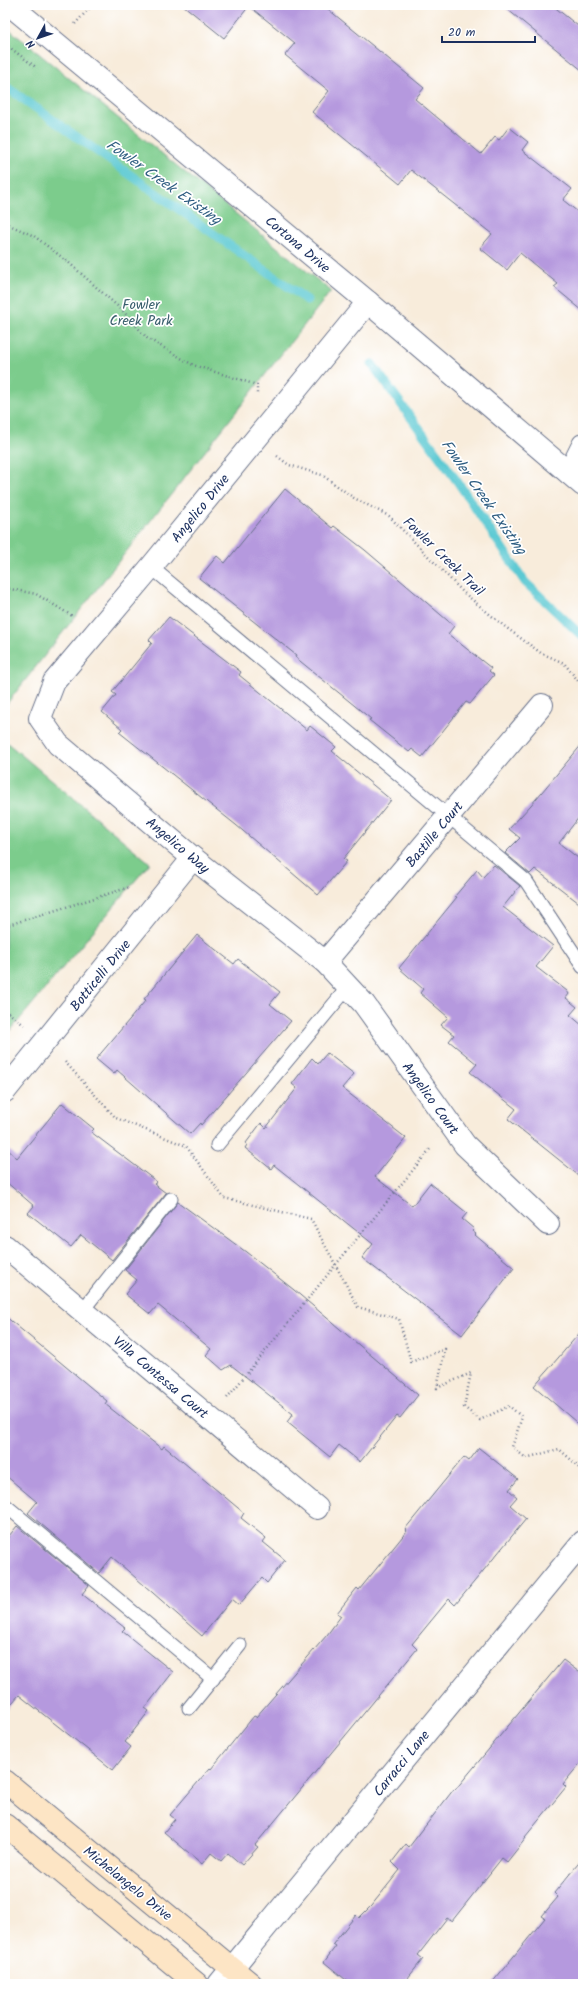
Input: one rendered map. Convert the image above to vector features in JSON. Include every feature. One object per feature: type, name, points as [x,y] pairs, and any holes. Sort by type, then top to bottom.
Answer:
[{"type":"street","name":"Cortona Drive","points":[[10,5],[368,302],[576,479]]},
{"type":"street","name":"Angelico Drive","points":[[40,718],[54,682],[151,567],[368,302]]},
{"type":"street","points":[[576,479],[583,445]]},
{"type":"street","name":"Bastille Court","points":[[325,962],[542,705]]},
{"type":"street","name":"Angelico Way","points":[[40,718],[58,744],[193,858],[325,962]]},
{"type":"street","name":"Botticelli Drive","points":[[5,1091],[193,858]]},
{"type":"street","name":"Angelico Court","points":[[325,962],[349,986],[364,1004],[465,1145],[548,1224]]},
{"type":"street","name":"Villa Contessa Court","points":[[5,1246],[317,1508]]},
{"type":"street","name":"Carracci Lane","points":[[225,1976],[583,1542]]},
{"type":"street","name":"Michelangelo Drive","points":[[5,1781],[225,1976],[251,1984]]},
{"type":"street","points":[[5,1825],[198,1984]]},
{"type":"lane","points":[[151,567],[526,881],[583,967]]},
{"type":"lane","points":[[217,1145],[349,986]]},
{"type":"lane","points":[[82,1311],[171,1199]]},
{"type":"lane","points":[[5,1505],[213,1679]]},
{"type":"lane","points":[[189,1708],[240,1645]]},
{"type":"path","points":[[72,27],[92,5]]},
{"type":"path","points":[[5,44],[37,68]]},
{"type":"path","points":[[5,223],[34,236],[67,261],[123,311],[147,338],[193,365],[257,385],[256,397]]},
{"type":"path","name":"Fowler Creek Trail","points":[[278,456],[289,465],[322,475],[354,498],[389,516],[464,593],[504,626],[541,653],[564,663],[583,687]]},
{"type":"path","points":[[5,588],[36,594],[72,615],[96,633]]},
{"type":"path","points":[[5,926],[130,887]]},
{"type":"path","points":[[46,1041],[116,1118],[186,1146],[224,1198],[311,1219],[358,1308],[399,1319],[411,1362],[445,1349],[437,1388],[471,1373],[464,1407],[480,1420],[509,1406],[522,1417],[512,1447],[526,1458],[558,1449],[576,1464],[583,1473]]},
{"type":"path","points":[[210,1418],[432,1148]]},
{"type":"green space","name":"Fowler Creek Park","points":[[5,26],[331,291],[5,706]]},
{"type":"green space","points":[[5,741],[150,863],[5,1037]]},
{"type":"building","points":[[183,5],[323,5],[424,88],[415,99],[481,154],[495,137],[499,140],[509,127],[528,142],[522,150],[572,189],[563,200],[583,216],[583,311],[554,287],[558,284],[520,253],[507,270],[480,248],[492,234],[411,170],[400,184],[312,112],[329,91],[285,55],[295,43],[249,6],[224,38]]},
{"type":"building","points":[[502,5],[552,5],[583,30],[583,71]]},
{"type":"building","points":[[285,489],[332,528],[334,526],[365,550],[454,626],[448,634],[491,668],[489,671],[494,675],[470,704],[466,702],[422,757],[412,749],[409,752],[369,720],[371,719],[295,657],[296,655],[199,578],[217,556],[225,563]]},
{"type":"building","points":[[169,617],[241,672],[239,675],[307,730],[310,726],[336,747],[332,751],[391,800],[343,859],[347,861],[318,895],[236,825],[119,732],[122,729],[102,712],[116,695],[112,692],[152,643],[149,640]]},
{"type":"building","points":[[583,743],[583,812],[559,843],[583,862],[583,906],[535,869],[530,874],[505,853],[520,838],[509,829]]},
{"type":"building","points":[[494,865],[520,886],[503,907],[553,946],[536,967],[567,991],[569,994],[566,998],[577,1007],[570,1015],[583,1026],[583,1179],[508,1119],[516,1109],[470,1072],[477,1064],[449,1041],[454,1035],[441,1025],[448,1017],[420,993],[423,989],[399,968],[477,870],[483,877]]},
{"type":"building","points":[[197,935],[234,964],[238,959],[280,992],[270,1004],[291,1021],[201,1125],[200,1123],[190,1134],[117,1070],[114,1074],[96,1059],[146,1000],[144,999]]},
{"type":"building","points":[[327,1053],[354,1074],[342,1088],[406,1138],[375,1177],[412,1206],[430,1183],[467,1213],[462,1219],[474,1229],[472,1231],[476,1234],[475,1235],[514,1268],[462,1335],[362,1258],[373,1244],[274,1165],[271,1169],[245,1148],[247,1145],[246,1143],[261,1123],[266,1128],[297,1088],[292,1084],[312,1058],[318,1064]]},
{"type":"building","points":[[62,1103],[94,1129],[91,1132],[157,1182],[154,1184],[166,1193],[112,1260],[81,1235],[71,1247],[28,1213],[34,1206],[5,1181],[5,1147],[17,1158]]},
{"type":"building","points":[[178,1202],[246,1252],[294,1290],[418,1395],[400,1418],[397,1416],[360,1462],[339,1445],[330,1457],[287,1422],[293,1414],[231,1365],[223,1370],[206,1355],[211,1349],[158,1305],[150,1314],[125,1294],[137,1280],[125,1270]]},
{"type":"building","points":[[5,1316],[107,1401],[105,1404],[162,1449],[164,1446],[244,1513],[241,1518],[266,1538],[263,1542],[285,1560],[267,1583],[262,1578],[239,1605],[232,1599],[202,1636],[112,1557],[99,1573],[28,1513],[37,1502],[5,1475]]},
{"type":"building","points":[[583,1329],[583,1428],[534,1386]]},
{"type":"building","points":[[479,1448],[518,1479],[509,1490],[517,1497],[510,1505],[526,1519],[455,1605],[449,1599],[412,1644],[417,1649],[255,1845],[258,1847],[242,1865],[228,1853],[221,1861],[211,1853],[202,1864],[164,1832],[175,1819],[170,1815],[210,1768],[211,1769],[254,1716],[256,1717],[327,1635],[341,1616],[337,1613],[357,1588],[359,1590],[407,1531],[405,1529],[464,1457],[469,1461]]},
{"type":"building","points":[[17,1526],[89,1585],[82,1594],[125,1628],[122,1631],[173,1672],[145,1708],[149,1711],[125,1742],[131,1747],[113,1770],[19,1695],[5,1711],[5,1541]]},
{"type":"building","points":[[563,1660],[583,1675],[583,1760],[563,1784],[566,1787],[525,1837],[526,1838],[507,1862],[502,1858],[452,1921],[447,1918],[418,1955],[423,1959],[403,1984],[351,1984],[324,1962],[336,1946],[333,1944],[356,1915],[359,1918],[371,1906],[400,1870],[392,1862],[406,1844],[409,1847],[454,1789],[455,1790]]},
{"type":"building","points":[[583,1858],[583,1984],[491,1984],[545,1918],[542,1916],[558,1897],[554,1893]]},
{"type":"waterway","name":"Fowler Creek Existing","points":[[5,86],[307,300]]},
{"type":"waterway","name":"Fowler Creek Existing","points":[[372,364],[457,481],[525,582],[583,637]]}]
